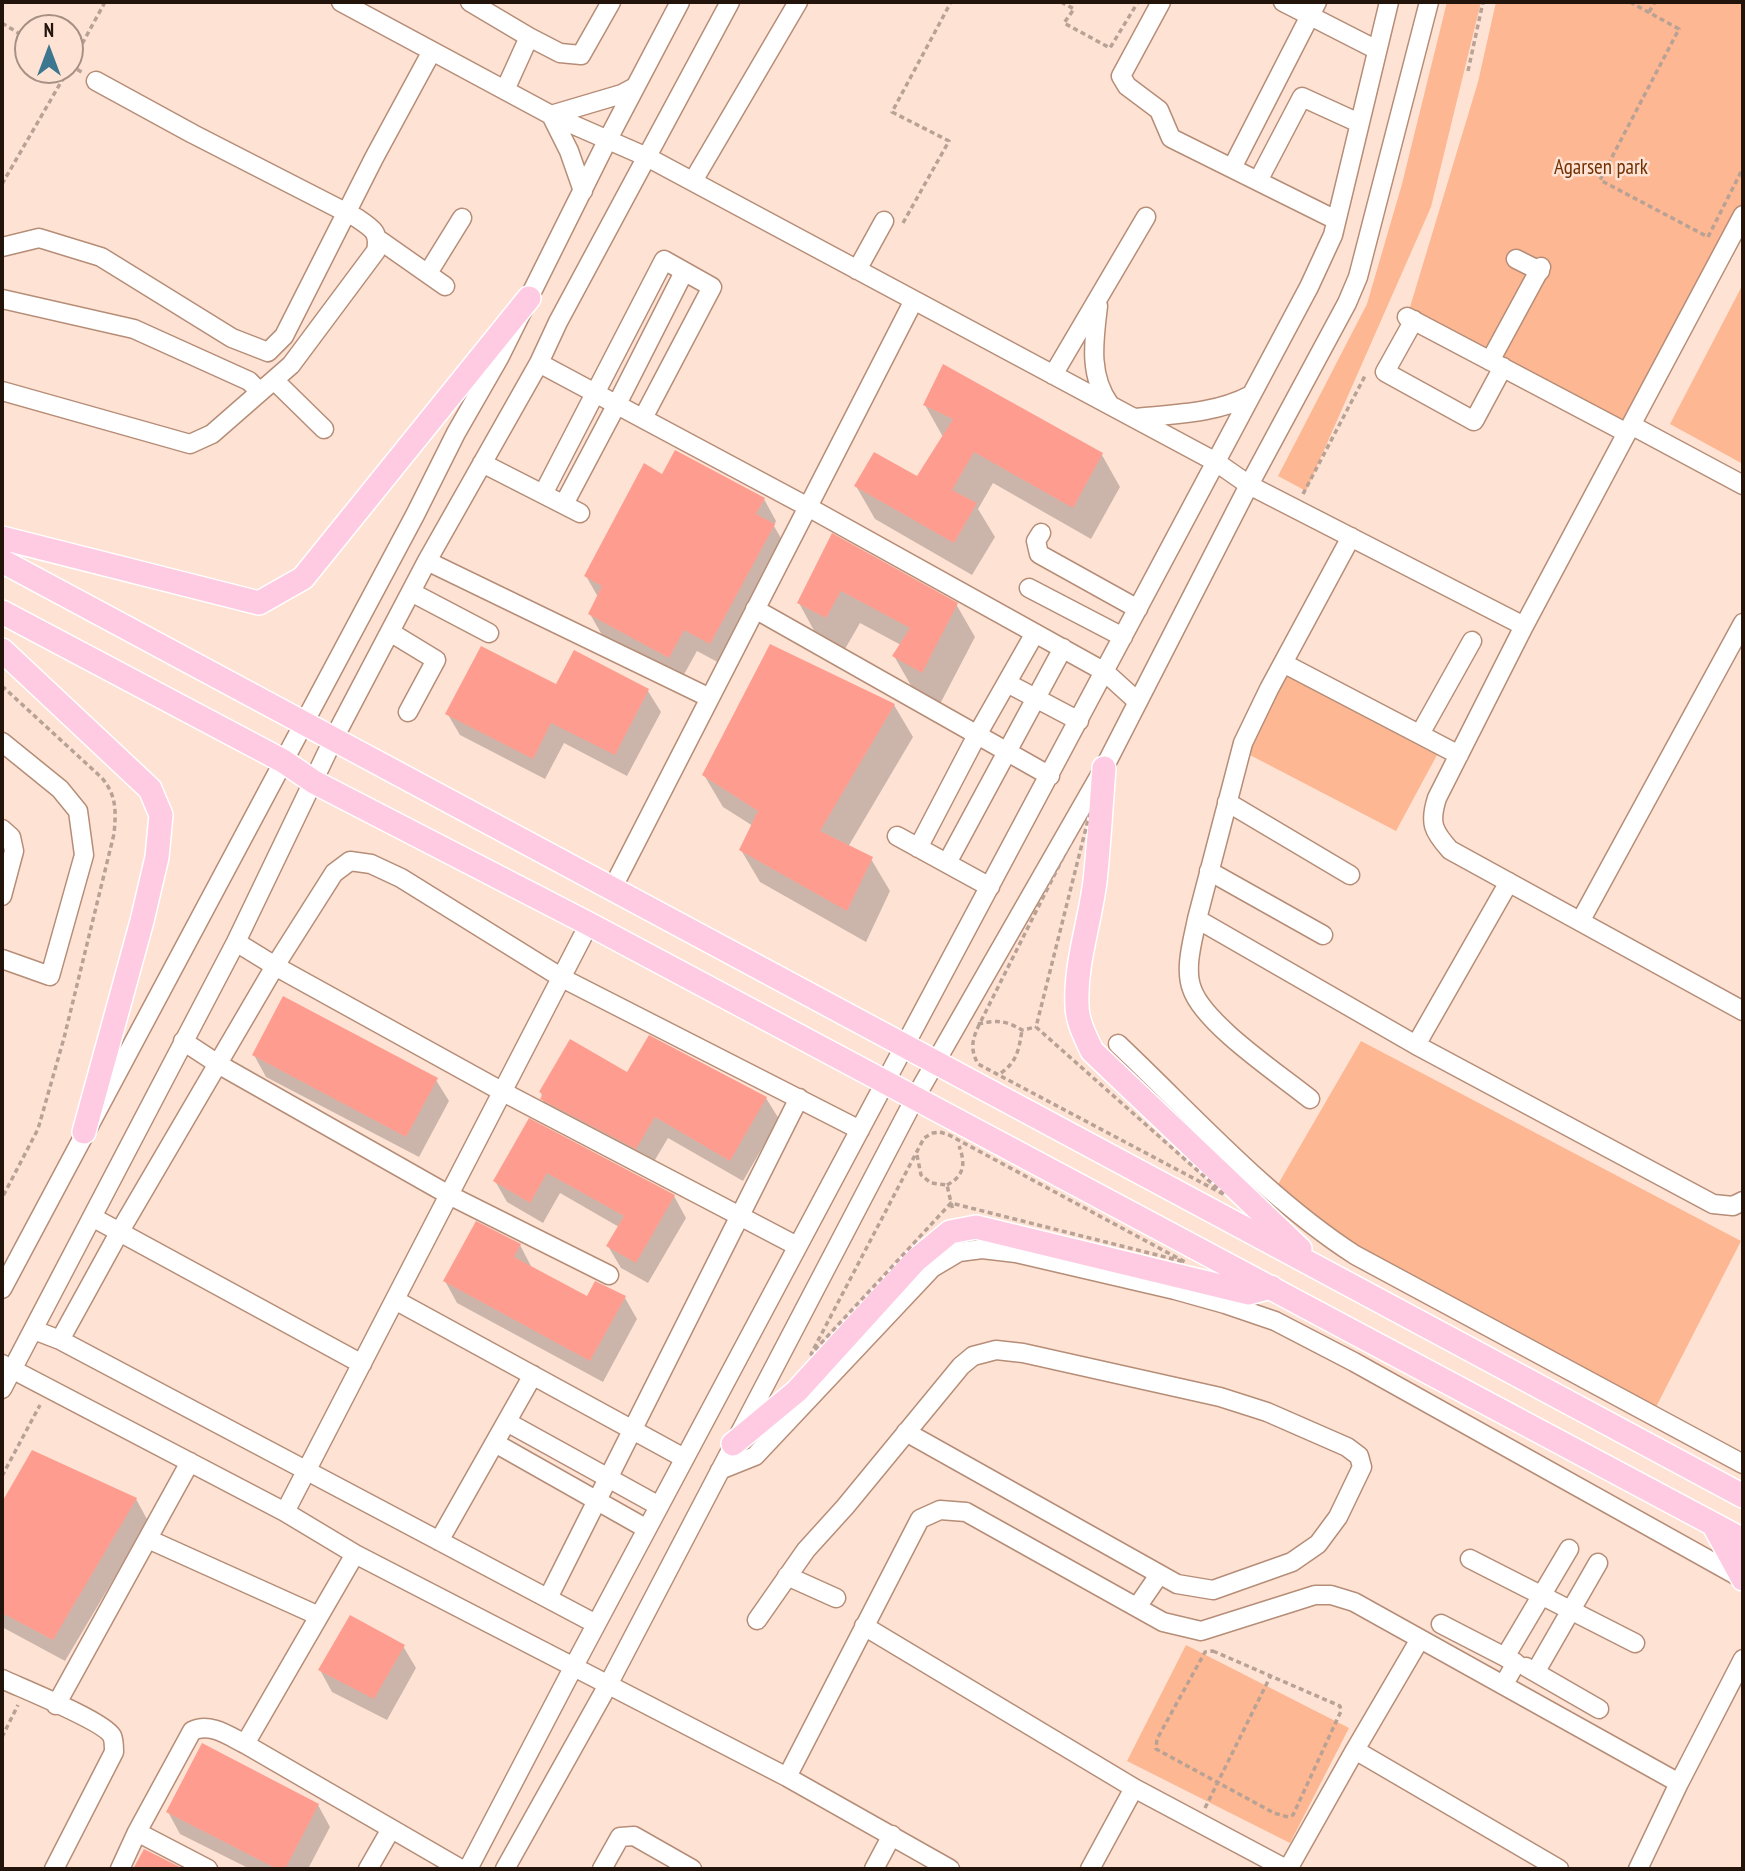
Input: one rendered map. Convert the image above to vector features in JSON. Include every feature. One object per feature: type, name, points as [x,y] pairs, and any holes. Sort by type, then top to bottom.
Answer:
[{"type":"main road","points":[[2,538],[259,603],[303,578],[529,298]]},
{"type":"main road","points":[[2,561],[1743,1496]]},
{"type":"main road","points":[[2,612],[283,761],[314,782],[590,924],[1743,1541]]},
{"type":"main road","points":[[2,650],[150,789],[161,815],[157,857],[142,921],[84,1132]]},
{"type":"main road","points":[[1104,768],[1095,883],[1079,979],[1077,1006],[1082,1028],[1092,1051],[1320,1268]]},
{"type":"main road","points":[[733,1444],[797,1391],[916,1260],[950,1232],[976,1227],[1249,1293],[1271,1287]]},
{"type":"main road","points":[[1713,1524],[1743,1579]]},
{"type":"street","points":[[341,2],[551,115],[647,157],[693,181],[1216,462],[1249,485],[1524,626]]},
{"type":"street","points":[[470,2],[560,53],[581,55],[611,2]]},
{"type":"street","points":[[4,1281],[529,298],[680,2]]},
{"type":"street","points":[[2,1389],[7,1367],[34,1330],[236,942],[333,740],[427,561],[540,363],[558,322],[730,2]]},
{"type":"street","points":[[693,181],[798,2]]},
{"type":"street","points":[[1161,2],[1121,76],[1127,86],[1159,110],[1171,138],[1336,220]]},
{"type":"street","points":[[1286,2],[1313,9],[1377,50]]},
{"type":"street","points":[[468,1869],[684,1458],[1309,287],[1332,235],[1389,2]]},
{"type":"street","points":[[505,1869],[608,1685],[915,1098],[1104,768],[1249,485],[1348,303],[1358,277],[1429,2]]},
{"type":"street","points":[[1232,168],[1313,9]]},
{"type":"street","points":[[505,90],[529,37]]},
{"type":"street","points":[[2,247],[39,238],[101,257],[232,338],[268,352],[284,336],[432,51]]},
{"type":"street","points":[[96,81],[193,134],[347,212],[372,228],[378,239],[445,286]]},
{"type":"street","points":[[1275,83],[1359,123]]},
{"type":"street","points":[[551,115],[622,94],[635,87]]},
{"type":"street","points":[[1258,181],[1302,97]]},
{"type":"street","points":[[551,115],[569,151],[583,191]]},
{"type":"street","points":[[1741,1003],[1450,850],[1434,828],[1431,815],[1524,626],[1743,215]]},
{"type":"street","points":[[1053,375],[1146,217]]},
{"type":"street","points":[[428,273],[462,218]]},
{"type":"street","points":[[857,270],[882,225]]},
{"type":"street","points":[[2,391],[190,444],[197,442],[212,433],[291,365],[374,255],[378,239]]},
{"type":"street","points":[[1516,259],[1540,269],[1497,364],[1474,421],[1385,372],[1411,318],[1497,364],[1743,485]]},
{"type":"street","points":[[543,494],[664,260],[712,287],[643,418]]},
{"type":"street","points":[[564,505],[684,272]]},
{"type":"street","points":[[2,299],[134,330],[249,381],[260,392]]},
{"type":"street","points":[[1099,299],[1092,351],[1103,396],[1110,405]]},
{"type":"street","points":[[612,890],[914,300]]},
{"type":"street","points":[[540,363],[1063,648],[1105,672],[1138,702]]},
{"type":"street","points":[[274,380],[324,429]]},
{"type":"street","points":[[1134,418],[1201,412],[1236,403],[1251,395]]},
{"type":"street","points":[[482,463],[580,513]]},
{"type":"street","points":[[1041,533],[1036,541],[1039,554],[1138,610]]},
{"type":"street","points":[[1310,1099],[1221,1027],[1201,1006],[1191,988],[1189,969],[1197,919],[1243,743],[1351,537]]},
{"type":"street","points":[[427,561],[710,698]]},
{"type":"street","points":[[1029,588],[1123,637]]},
{"type":"street","points":[[411,592],[489,633]]},
{"type":"street","points":[[755,609],[1050,776]]},
{"type":"street","points":[[1581,920],[1743,623]]},
{"type":"street","points":[[390,632],[436,660],[408,712]]},
{"type":"street","points":[[918,848],[977,735],[1035,633]]},
{"type":"street","points":[[1420,734],[1472,641]]},
{"type":"street","points":[[947,863],[1063,648]]},
{"type":"street","points":[[1283,663],[1459,755]]},
{"type":"street","points":[[1007,683],[1079,721]]},
{"type":"street","points":[[2,742],[60,789],[78,811],[84,855],[50,976],[2,959]]},
{"type":"street","points":[[1227,802],[1350,875]]},
{"type":"street","points":[[2,829],[11,837],[2,895]]},
{"type":"street","points":[[897,836],[990,887]]},
{"type":"street","points":[[60,1340],[120,1231],[275,966],[334,873],[350,861],[371,864],[401,878],[562,978],[860,1130]]},
{"type":"street","points":[[1209,871],[1323,936]]},
{"type":"street","points":[[1416,1045],[1509,882]]},
{"type":"street","points":[[1197,919],[1416,1045],[1713,1204],[1733,1206],[1743,1201]]},
{"type":"street","points":[[285,1511],[590,924]]},
{"type":"street","points":[[236,942],[503,1092],[797,1246]]},
{"type":"street","points":[[183,1041],[218,1064],[449,1195],[609,1275]]},
{"type":"street","points":[[1118,1044],[1257,1177],[1318,1231],[1367,1262],[1743,1464]]},
{"type":"street","points":[[548,1598],[799,1098]]},
{"type":"street","points":[[92,1217],[362,1364]]},
{"type":"street","points":[[720,1470],[755,1456],[932,1268],[959,1252],[982,1249],[1016,1253],[1175,1290],[1275,1321],[1354,1362],[1743,1579]]},
{"type":"street","points":[[395,1300],[684,1458]]},
{"type":"street","points":[[34,1330],[60,1340],[596,1624]]},
{"type":"street","points":[[757,1620],[806,1550],[894,1449],[906,1432],[961,1366],[973,1356],[996,1350],[1023,1353],[1220,1397],[1297,1423],[1347,1447],[1359,1456],[1363,1467],[1338,1517],[1318,1544],[1292,1562],[1213,1590],[1177,1584],[1159,1575],[906,1432]]},
{"type":"street","points":[[7,1367],[285,1511],[355,1554],[787,1777],[950,1869]]},
{"type":"street","points":[[439,1541],[533,1375]]},
{"type":"street","points":[[507,1422],[659,1506]]},
{"type":"street","points":[[495,1443],[647,1529]]},
{"type":"street","points":[[56,1705],[190,1462]]},
{"type":"street","points":[[787,1777],[920,1519],[940,1510],[966,1512],[1163,1622],[1201,1631],[1315,1595],[1331,1595],[1354,1602],[1679,1783]]},
{"type":"street","points":[[148,1539],[319,1616]]},
{"type":"street","points":[[1504,1684],[1510,1660],[1541,1594],[1569,1549]]},
{"type":"street","points":[[245,1744],[355,1554]]},
{"type":"street","points":[[1470,1559],[1635,1643]]},
{"type":"street","points":[[1536,1671],[1598,1563]]},
{"type":"street","points":[[1137,1607],[1159,1575]]},
{"type":"street","points":[[787,1576],[836,1598]]},
{"type":"street","points":[[1441,1624],[1536,1671],[1599,1709]]},
{"type":"street","points":[[864,1626],[1134,1788],[1287,1869],[1420,1639]]},
{"type":"street","points":[[1638,1869],[1743,1659]]},
{"type":"street","points":[[2,1679],[105,1728],[113,1737],[114,1752],[54,1869]]},
{"type":"street","points":[[120,1869],[192,1731],[199,1727],[219,1731],[245,1744],[461,1869]]},
{"type":"street","points":[[1355,1750],[1559,1869]]},
{"type":"street","points":[[1090,1869],[1134,1788]]},
{"type":"street","points":[[368,1869],[391,1829]]},
{"type":"street","points":[[137,1832],[208,1869]]},
{"type":"street","points":[[874,1869],[892,1835]]},
{"type":"street","points":[[602,1869],[620,1837],[634,1836],[692,1869]]},
{"type":"path","points":[[84,40],[105,2]]},
{"type":"path","points":[[882,225],[895,237],[949,141],[892,112],[951,2]]},
{"type":"path","points":[[1061,2],[1074,9],[1064,23],[1111,48],[1138,2]]},
{"type":"path","points":[[1468,71],[1483,2]]},
{"type":"path","points":[[1630,2],[1679,29],[1600,180],[1708,237],[1743,168]]},
{"type":"path","points":[[1649,12],[1655,2]]},
{"type":"path","points":[[2,184],[60,84]]},
{"type":"path","points":[[1296,509],[1370,366]]},
{"type":"path","points":[[962,1015],[979,1025],[995,1020],[1022,1030],[1036,1027]]},
{"type":"path","points":[[998,1075],[1014,1063],[1020,1049],[1022,1030]]},
{"type":"path","points":[[917,1152],[921,1175],[931,1183],[947,1185],[956,1180],[962,1172],[964,1161],[956,1138]]},
{"type":"path","points":[[947,1185],[957,1231]]},
{"type":"path","points":[[2,1476],[50,1388]]},
{"type":"path","points":[[1213,1651],[1340,1706],[1341,1711],[1293,1815],[1288,1817],[1274,1813],[1218,1781],[1156,1749],[1157,1738],[1205,1652],[1213,1651]]},
{"type":"path","points":[[1198,1822],[1271,1675]]},
{"type":"path","points":[[2,1737],[26,1690]]},
{"type":"green space","points":[[1447,2],[1481,2],[1431,207],[1306,491],[1278,476],[1367,304],[1402,184]]},
{"type":"green space","name":"Agarsen park","points":[[1496,2],[1743,2],[1743,203],[1631,425],[1407,317],[1478,82]]},
{"type":"green space","points":[[1743,284],[1743,464],[1670,424]]},
{"type":"green space","points":[[1287,676],[1437,755],[1396,831],[1246,753]]},
{"type":"green space","points":[[1361,1041],[1741,1241],[1656,1407],[1332,1236],[1277,1186]]},
{"type":"green space","points":[[1186,1645],[1349,1728],[1290,1843],[1127,1761]]},
{"type":"building","points":[[943,364],[1103,453],[1073,508],[974,452],[952,490],[977,503],[954,543],[854,486],[874,452],[917,476],[953,419],[923,405]]},
{"type":"building","points":[[675,450],[765,498],[756,514],[775,524],[710,644],[684,630],[669,658],[588,614],[602,586],[584,576],[644,463],[662,474]]},
{"type":"building","points":[[832,533],[958,603],[922,673],[892,656],[910,628],[841,591],[826,618],[797,603]]},
{"type":"building","points":[[770,644],[895,704],[820,831],[873,857],[847,911],[739,850],[758,811],[702,775]]},
{"type":"building","points":[[481,646],[556,684],[574,650],[649,689],[615,755],[551,723],[533,759],[445,714]]},
{"type":"building","points":[[283,996],[438,1078],[406,1137],[252,1055]]},
{"type":"building","points":[[649,1035],[767,1097],[730,1161],[655,1117],[636,1149],[540,1099],[543,1094],[539,1092],[570,1039],[627,1072]]},
{"type":"building","points":[[529,1118],[675,1195],[636,1263],[606,1246],[624,1216],[547,1173],[530,1203],[493,1181]]},
{"type":"building","points":[[476,1221],[521,1244],[514,1257],[587,1296],[595,1281],[626,1296],[590,1361],[443,1281]]},
{"type":"building","points":[[32,1450],[137,1498],[53,1640],[2,1613],[2,1502]]},
{"type":"building","points":[[350,1615],[405,1645],[374,1699],[318,1670]]},
{"type":"building","points":[[202,1743],[319,1804],[285,1869],[277,1869],[166,1812]]},
{"type":"building","points":[[144,1849],[184,1869],[133,1869]]}]
